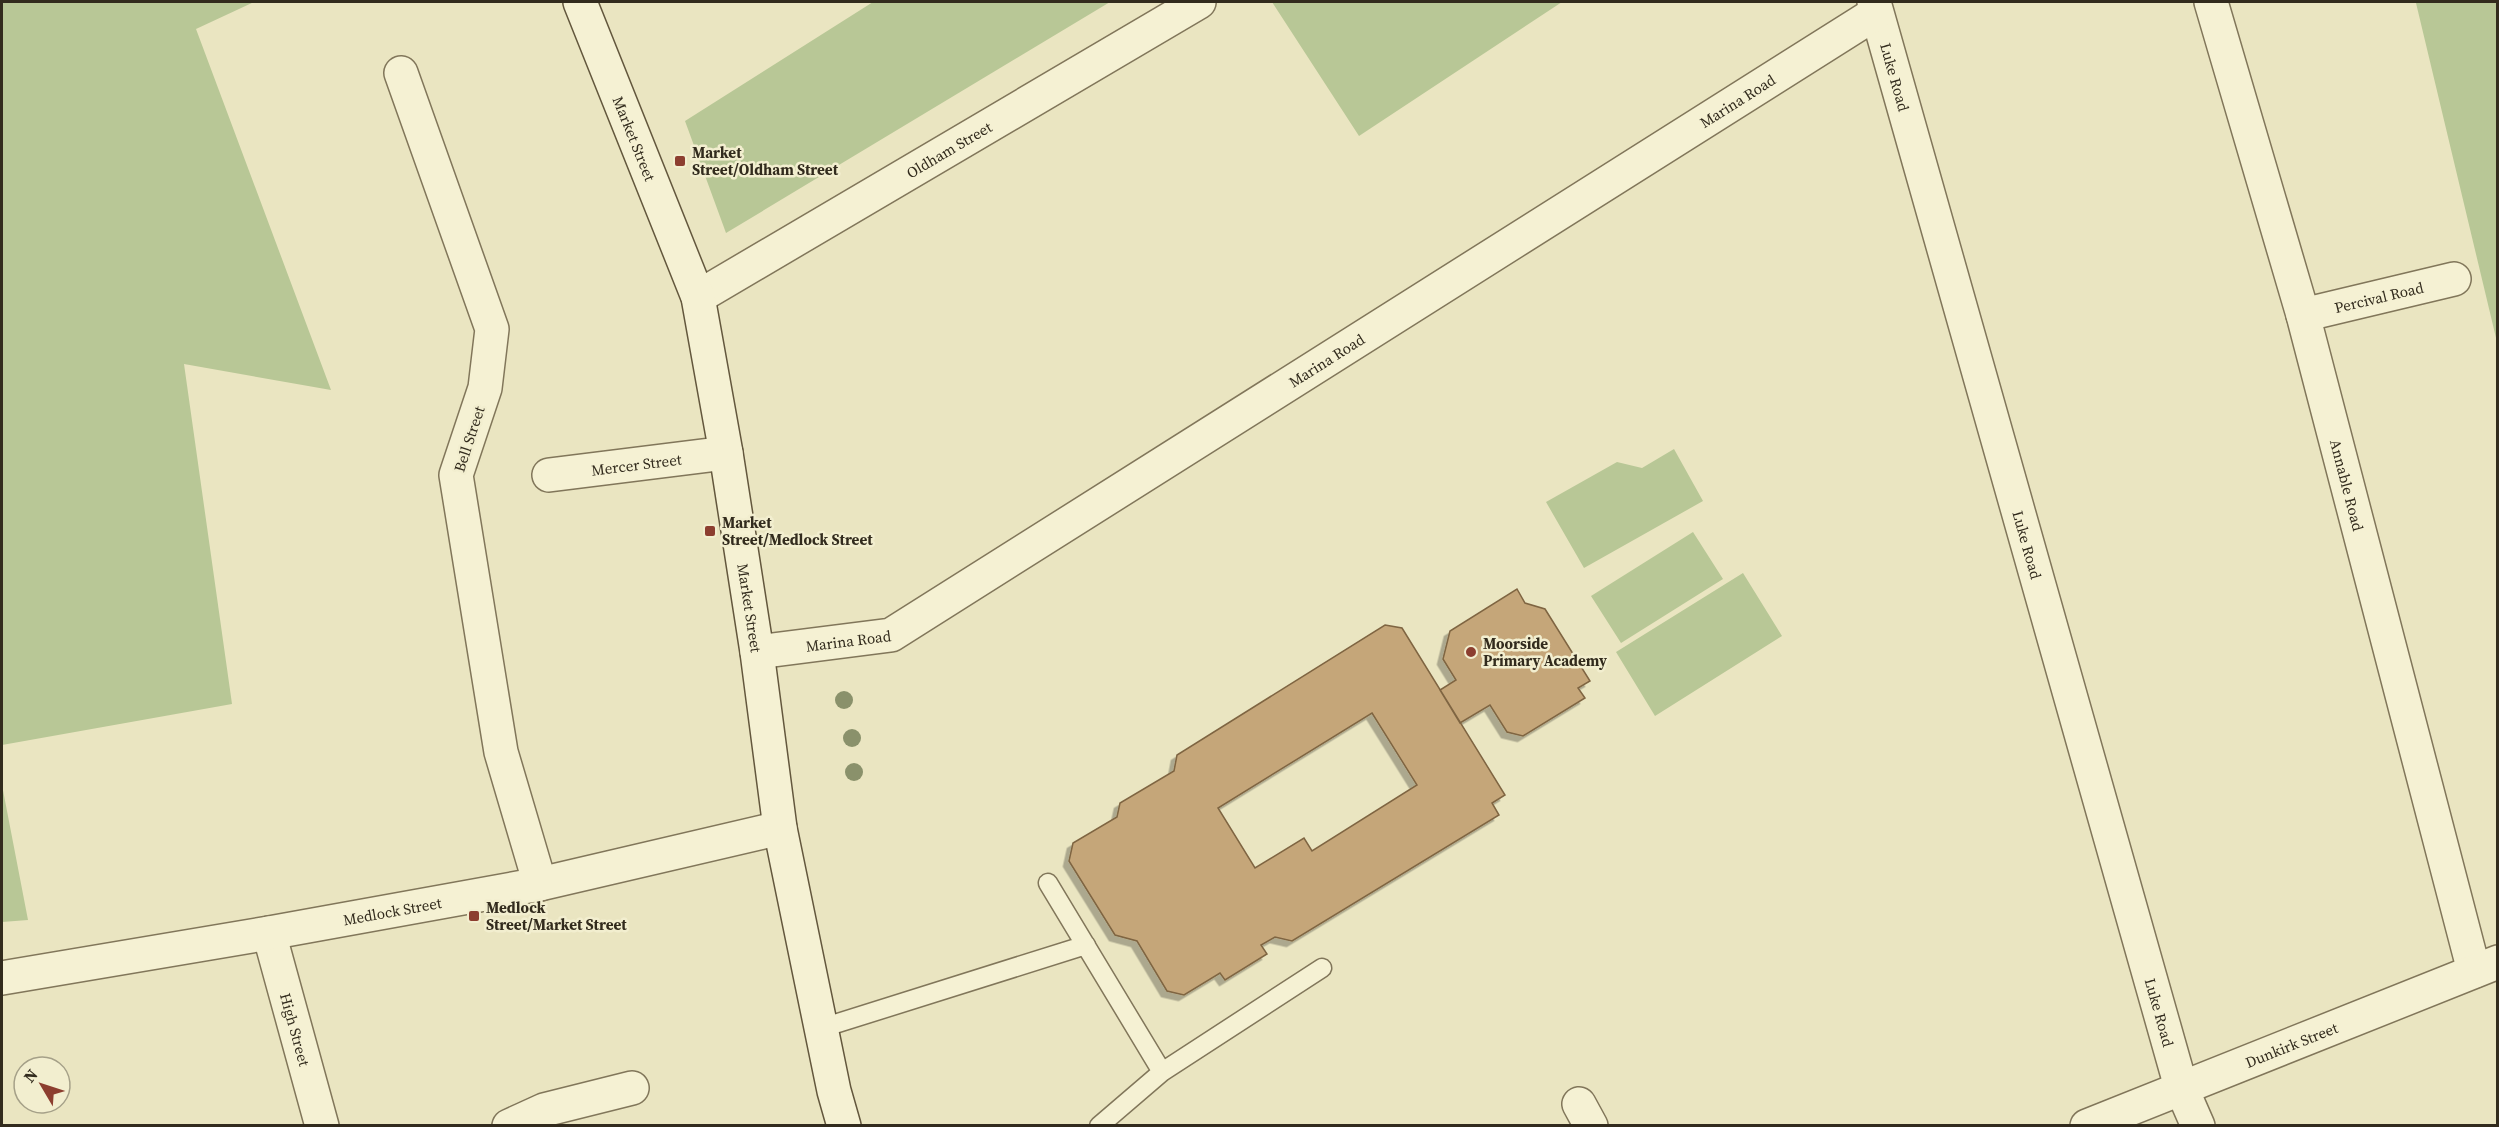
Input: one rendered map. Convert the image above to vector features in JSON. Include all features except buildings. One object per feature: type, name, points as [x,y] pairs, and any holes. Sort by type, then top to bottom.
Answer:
[{"type":"street","name":"Market Street","points":[[580,2],[698,297],[726,453],[757,652],[780,828],[834,1091],[844,1125]]},
{"type":"street","name":"Oldham Street","points":[[698,297],[1199,2]]},
{"type":"street","name":"Annable Road","points":[[2211,2],[2303,315],[2486,967]]},
{"type":"street","name":"Marina Road","points":[[757,652],[891,635],[1875,7]]},
{"type":"street","name":"Luke Road","points":[[1875,7],[2181,1087],[2198,1125]]},
{"type":"street","name":"Bell Street","points":[[401,73],[492,329],[485,388],[456,475],[501,752],[540,884]]},
{"type":"street","name":"Percival Road","points":[[2303,315],[2454,279]]},
{"type":"street","name":"Mercer Street","points":[[549,475],[726,453]]},
{"type":"street","name":"Medlock Street","points":[[2,978],[540,884],[780,828]]},
{"type":"street","name":"High Street","points":[[269,933],[322,1125]]},
{"type":"street","name":"Dunkirk Street","points":[[2087,1125],[2486,967]]},
{"type":"street","points":[[509,1125],[544,1110],[633,1088]]},
{"type":"lane","points":[[1048,883],[1162,1072]]},
{"type":"lane","points":[[822,1028],[1086,945]]},
{"type":"lane","points":[[1099,1125],[1162,1072],[1322,968]]},
{"type":"green space","points":[[2,2],[254,2],[196,29],[331,390],[184,364],[232,704],[2,745]]},
{"type":"green space","points":[[873,2],[1110,2],[726,233],[685,121]]},
{"type":"green space","points":[[1272,2],[1562,2],[1359,136]]},
{"type":"green space","points":[[2497,2],[2497,342],[2416,3]]},
{"type":"green space","points":[[1674,449],[1703,501],[1584,568],[1546,502],[1617,462],[1642,468]]},
{"type":"green space","points":[[1693,532],[1723,579],[1621,643],[1591,596]]},
{"type":"green space","points":[[1743,573],[1782,636],[1655,716],[1616,652]]},
{"type":"green space","points":[[2,785],[28,920],[2,922]]},
{"type":"place","name":"Market Street/Oldham Street","points":[[680,161]]},
{"type":"place","name":"Market Street/Medlock Street","points":[[710,531]]},
{"type":"place","name":"Moorside Primary Academy","points":[[1471,652]]},
{"type":"place","name":"Medlock Street/Market Street","points":[[474,916]]}]
